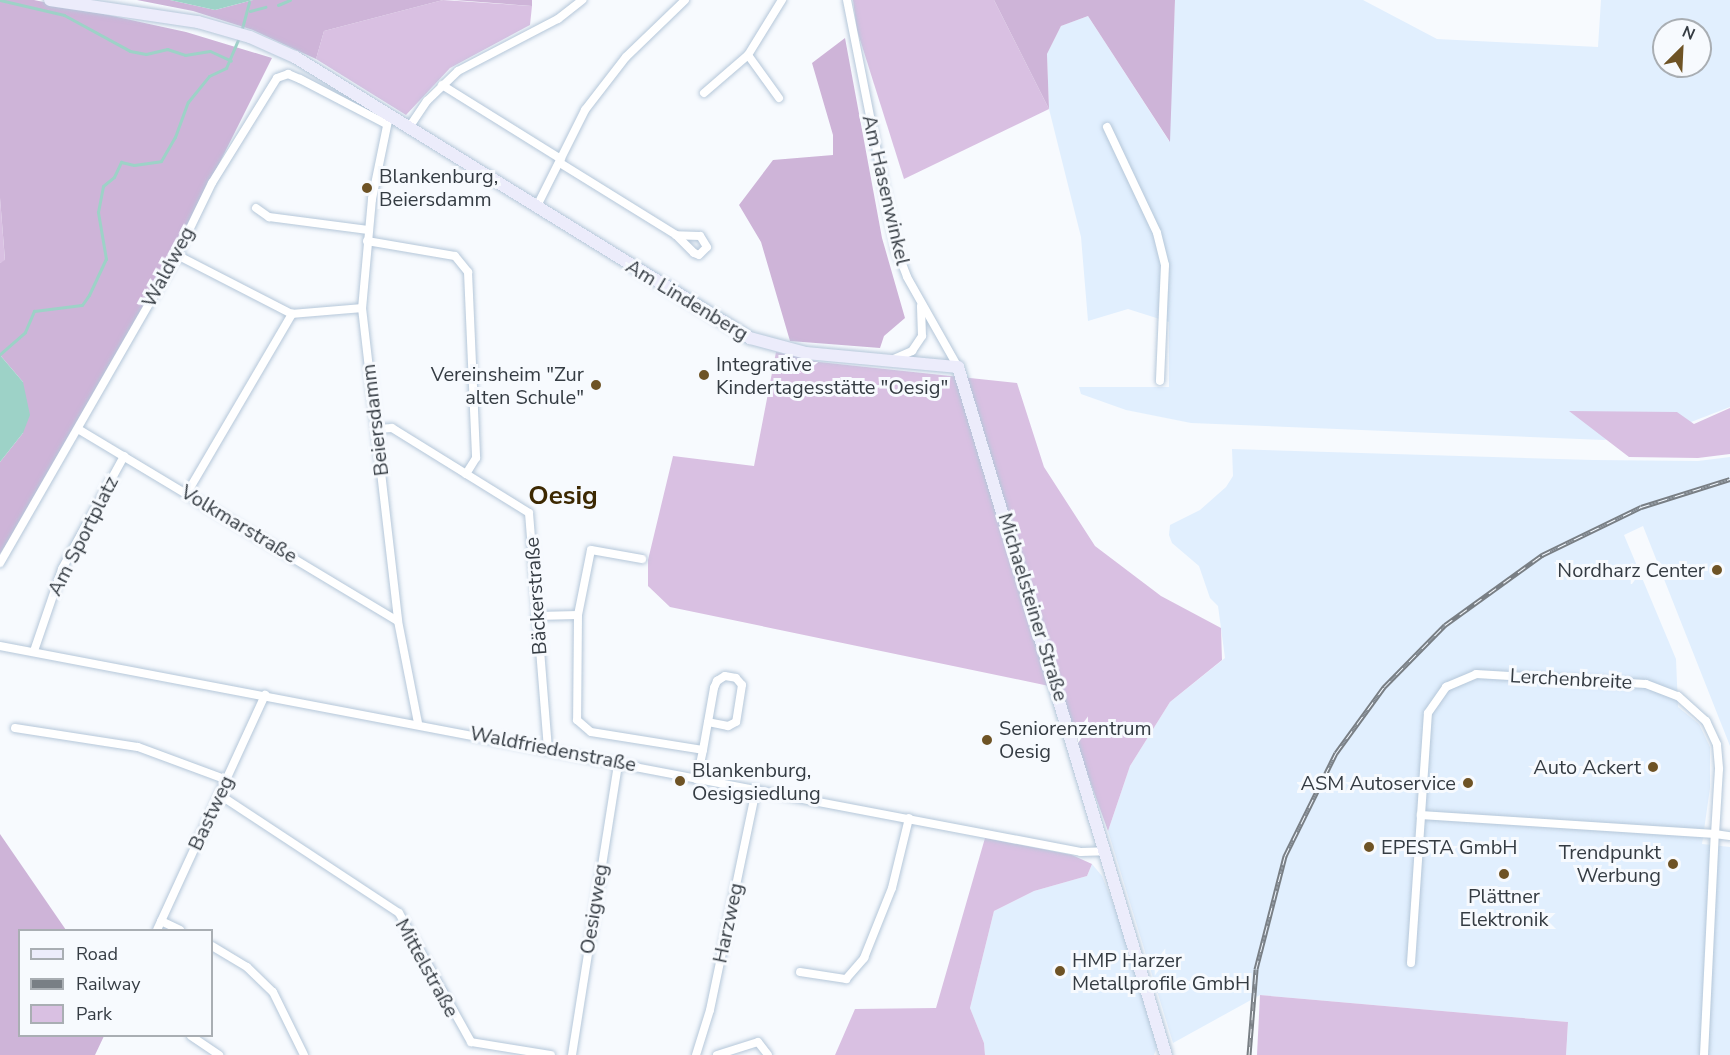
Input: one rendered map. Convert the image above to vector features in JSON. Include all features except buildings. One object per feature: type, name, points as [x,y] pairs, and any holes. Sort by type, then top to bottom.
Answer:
[{"type":"street","name":"Am Lindenberg","points":[[50,0],[198,22],[241,34],[295,57],[388,121],[405,127],[750,338],[806,353],[892,359],[958,367]]},
{"type":"street","points":[[405,127],[442,85],[458,71],[558,19],[582,0]]},
{"type":"street","points":[[536,208],[585,110],[602,87],[685,0]]},
{"type":"street","points":[[704,93],[748,55],[782,0]]},
{"type":"street","name":"Am Hasenwinkel","points":[[847,0],[891,231],[907,277],[958,367]]},
{"type":"street","points":[[748,55],[779,98]]},
{"type":"street","name":"Waldweg","points":[[0,563],[177,255],[212,183],[277,78],[288,74],[388,121]]},
{"type":"street","points":[[442,85],[676,235]]},
{"type":"street","name":"Beiersdamm","points":[[388,121],[368,231],[362,308],[398,621],[418,723]]},
{"type":"street","points":[[1107,127],[1157,232],[1166,265],[1160,381]]},
{"type":"street","points":[[256,208],[269,217],[368,231]]},
{"type":"street","points":[[367,241],[455,256],[468,272],[476,458],[466,474]]},
{"type":"street","points":[[177,255],[292,314],[362,308]]},
{"type":"street","points":[[892,359],[912,351],[922,336],[921,302]]},
{"type":"street","points":[[187,493],[292,314]]},
{"type":"street","name":"Michaelsteiner Straße","points":[[958,367],[1166,1055]]},
{"type":"street","name":"Bäckerstraße","points":[[377,429],[392,428],[529,513],[548,748]]},
{"type":"street","name":"Volkmarstraße","points":[[78,429],[398,621]]},
{"type":"street","name":"Am Sportplatz","points":[[34,651],[62,569],[124,456]]},
{"type":"street","points":[[642,560],[591,550],[578,615],[574,701],[577,720],[583,728],[703,750]]},
{"type":"street","points":[[536,616],[578,615]]},
{"type":"street","name":"Waldfriedenstraße","points":[[0,646],[418,723],[1081,852],[1105,851]]},
{"type":"street","name":"Lerchenbreite","points":[[1411,963],[1428,713],[1438,695],[1456,680],[1476,674],[1646,684],[1668,690],[1689,703],[1713,731],[1719,769],[1704,1055]]},
{"type":"street","points":[[697,779],[708,723],[717,681],[725,676],[736,678],[742,685],[736,722],[728,726],[708,723]]},
{"type":"street","name":"Bastweg","points":[[157,929],[265,695]]},
{"type":"street","points":[[15,728],[138,747],[227,780]]},
{"type":"street","name":"Oesigweg","points":[[572,1055],[618,763]]},
{"type":"street","name":"Harzweg","points":[[696,1055],[710,1010],[756,790]]},
{"type":"street","name":"Mittelstraße","points":[[220,795],[399,914],[471,1042],[551,1055]]},
{"type":"street","points":[[1421,815],[1730,836]]},
{"type":"street","points":[[800,972],[846,979],[864,958],[892,888],[909,818]]},
{"type":"street","points":[[161,921],[178,929]]},
{"type":"street","points":[[213,947],[247,967],[273,992],[304,1055]]},
{"type":"street","points":[[194,1037],[219,1055]]},
{"type":"street","points":[[717,1055],[758,1042],[768,1055]]},
{"type":"shaded area","points":[[0,0],[34,0],[108,15],[186,32],[272,58],[162,278],[40,492],[0,554],[0,462],[23,433],[23,382],[0,355],[0,263],[5,260],[0,198]]},
{"type":"shaded area","points":[[137,0],[170,0],[215,10],[253,0],[443,0],[324,31],[316,59],[253,30],[193,11]]},
{"type":"shaded area","points":[[170,0],[253,0],[215,10]]},
{"type":"shaded area","points":[[454,0],[532,0],[532,6]]},
{"type":"shaded area","points":[[994,0],[1175,0],[1170,142],[1088,16],[1061,26],[1047,54],[1049,109]]},
{"type":"shaded area","points":[[1175,0],[1363,0],[1437,39],[1598,47],[1601,0],[1730,0],[1730,407],[1665,432],[1604,440],[1191,423],[1126,410],[1081,394],[1079,387],[1169,387],[1169,322],[1128,309],[1088,321],[1081,237],[1049,109],[1047,54],[1061,26],[1088,16],[1169,141]]},
{"type":"shaded area","points":[[845,38],[882,238],[905,318],[884,336],[880,348],[790,341],[761,242],[739,205],[773,160],[833,155],[833,135],[812,63]]},
{"type":"shaded area","points":[[0,355],[23,382],[30,415],[23,433],[0,462]]},
{"type":"shaded area","points":[[1232,449],[1593,460],[1698,461],[1730,457],[1730,746],[1643,526],[1624,535],[1676,659],[1678,707],[1699,724],[1710,747],[1710,788],[1702,844],[1730,847],[1730,1055],[1566,1055],[1568,1022],[1260,995],[1173,1043],[1108,831],[1130,766],[1170,702],[1225,658],[1218,606],[1210,598],[1199,566],[1172,543],[1169,535],[1170,525],[1200,510],[1226,487],[1233,476]]},
{"type":"shaded area","points":[[0,834],[65,929],[18,929],[18,1037],[104,1037],[95,1055],[0,1055]]},
{"type":"shaded area","points":[[1092,864],[1102,876],[1117,913],[1157,1047],[1154,1055],[985,1055],[984,1043],[970,1008],[994,911],[1034,891],[1087,876]]},
{"type":"green space","points":[[443,0],[532,6],[530,25],[450,68],[406,115],[316,59],[324,31]]},
{"type":"green space","points":[[853,0],[994,0],[1049,109],[904,179],[857,30]]},
{"type":"green space","points":[[0,198],[5,261],[0,263]]},
{"type":"green space","points":[[776,352],[819,362],[1017,383],[1044,467],[1095,546],[1161,596],[1221,628],[1222,660],[1170,702],[1130,766],[1108,831],[1059,695],[1049,686],[670,607],[648,586],[648,560],[673,456],[754,466]]},
{"type":"green space","points":[[1730,408],[1730,454],[1698,458],[1629,457],[1569,411],[1677,412],[1694,424]]},
{"type":"green space","points":[[985,838],[1072,855],[1092,864],[1087,876],[1034,891],[994,911],[970,1008],[984,1043],[985,1055],[835,1055],[855,1009],[936,1008]]},
{"type":"green space","points":[[1260,995],[1568,1022],[1566,1055],[1257,1055]]},
{"type":"waterway","points":[[0,0],[64,15],[130,51],[146,54],[167,49],[185,55],[210,51],[231,61]]},
{"type":"waterway","points":[[278,5],[290,0]]},
{"type":"waterway","points":[[241,32],[249,2]]},
{"type":"waterway","points":[[250,11],[265,7]]},
{"type":"waterway","points":[[0,354],[25,332],[34,311],[82,305],[106,259],[98,212],[103,186],[114,177],[121,162],[134,165],[161,161],[175,137],[188,102],[209,76],[226,68],[239,38]]},
{"type":"railway","points":[[1249,1055],[1256,969],[1285,856],[1336,753],[1384,687],[1445,625],[1542,555],[1641,507],[1730,479]]},
{"type":"place","name":"Blankenburg, Beiersdamm","points":[[367,188]]},
{"type":"place","name":"Integrative Kindertagesstätte \"Oesig\"","points":[[704,375]]},
{"type":"place","name":"Vereinsheim \"Zur alten Schule\"","points":[[596,385]]},
{"type":"place","name":"Nordharz Center","points":[[1717,570]]},
{"type":"place","name":"Seniorenzentrum Oesig","points":[[987,740]]},
{"type":"place","name":"Auto Ackert","points":[[1653,767]]},
{"type":"place","name":"Blankenburg, Oesigsiedlung","points":[[680,781]]},
{"type":"place","name":"ASM Autoservice","points":[[1468,783]]},
{"type":"place","name":"EPESTA GmbH","points":[[1369,847]]},
{"type":"place","name":"Trendpunkt Werbung","points":[[1673,864]]},
{"type":"place","name":"Plättner Elektronik","points":[[1504,874]]},
{"type":"place","name":"HMP Harzer Metallprofile GmbH","points":[[1060,971]]},
{"type":"district","name":"Oesig","points":[[563,496]]}]
